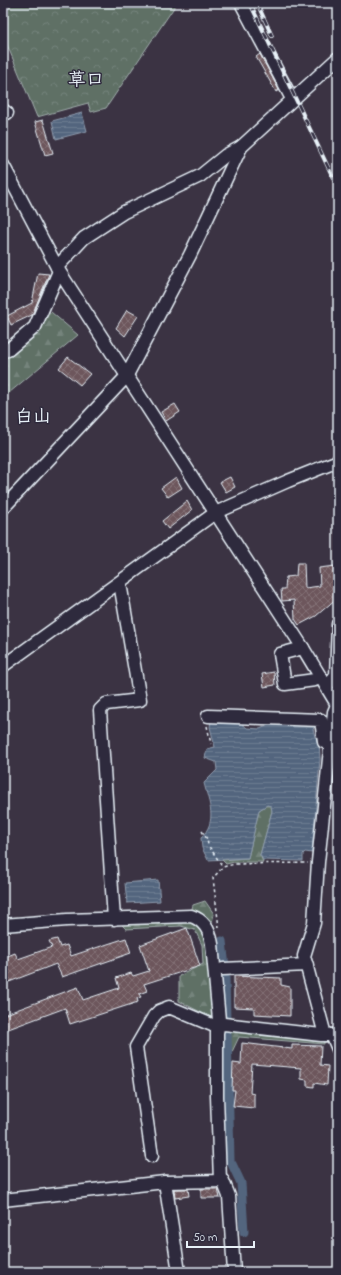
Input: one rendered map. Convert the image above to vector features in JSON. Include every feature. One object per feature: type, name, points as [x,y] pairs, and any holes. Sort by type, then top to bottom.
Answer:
[{"type":"street","points":[[241,3],[292,100]]},
{"type":"street","points":[[3,351],[8,350],[35,327],[58,269],[84,238],[124,212],[200,176],[226,154],[241,147],[338,58]]},
{"type":"street","points":[[3,508],[126,377],[190,255],[241,147]]},
{"type":"street","points":[[3,165],[58,269],[126,377],[303,648],[338,705],[334,712],[330,744],[318,862],[314,923],[304,956],[338,1049]]},
{"type":"street","points":[[3,666],[216,514],[288,481],[338,461]]},
{"type":"street","points":[[114,919],[100,710],[106,704],[140,700],[120,583]]},
{"type":"street","points":[[303,648],[280,654],[285,684],[315,680],[332,681],[336,676],[338,624]]},
{"type":"street","points":[[208,716],[321,720],[324,742],[330,744]]},
{"type":"street","points":[[3,925],[68,925],[114,919],[191,916],[198,918],[203,923],[210,936],[212,944],[219,1024],[217,1041],[220,1181]]},
{"type":"street","points":[[223,969],[307,965]]},
{"type":"street","points":[[152,1156],[136,1045],[154,1016],[159,1011],[169,1008],[212,1025],[219,1024],[332,1035]]},
{"type":"street","points":[[3,1200],[165,1182],[220,1181],[225,1183],[229,1196],[234,1272]]},
{"type":"street","points":[[165,1182],[179,1272]]},
{"type":"path","points":[[208,716],[207,729],[211,744]]},
{"type":"path","points":[[202,831],[207,839],[208,845],[223,867]]},
{"type":"green space","points":[[8,3],[177,3],[106,108],[91,112],[88,103],[37,117],[3,35],[3,5]]},
{"type":"green space","points":[[51,312],[78,335],[3,398],[3,353],[16,350]]},
{"type":"green space","points":[[267,805],[271,806],[272,811],[260,855],[263,862],[234,862],[226,864],[222,860],[248,858],[259,810]]},
{"type":"green space","points":[[205,901],[214,914],[211,926],[191,912],[193,905]]},
{"type":"green space","points":[[193,920],[206,934],[215,1016],[212,1018],[179,1001],[179,976],[203,964],[202,945],[195,930],[181,926],[126,929],[119,922]]},
{"type":"green space","points":[[230,1029],[324,1039],[324,1044],[239,1037],[230,1056]]},
{"type":"water","points":[[82,113],[87,131],[56,139],[52,121]]},
{"type":"water","points":[[211,720],[239,721],[247,728],[260,729],[273,723],[316,726],[313,729],[315,737],[319,739],[320,759],[312,853],[305,852],[303,854],[303,861],[263,860],[260,855],[272,811],[271,806],[267,805],[259,810],[248,858],[208,860],[202,848],[201,838],[209,825],[211,818],[210,805],[204,783],[217,770],[216,762],[205,758],[207,749],[215,747],[210,727]]},
{"type":"water","points":[[158,880],[160,901],[127,903],[125,883]]},
{"type":"building","points":[[260,54],[279,90],[276,92],[256,57]]},
{"type":"building","points":[[43,120],[53,153],[45,155],[35,122]]},
{"type":"building","points":[[38,273],[49,274],[32,315],[11,325],[7,316],[32,303]]},
{"type":"building","points":[[127,310],[138,316],[125,336],[116,328]]},
{"type":"building","points":[[68,357],[90,374],[80,385],[59,368]]},
{"type":"building","points":[[175,404],[180,412],[166,421],[161,412]]},
{"type":"building","points":[[176,477],[182,488],[168,497],[161,488]]},
{"type":"building","points":[[230,477],[235,487],[226,492],[220,482]]},
{"type":"building","points":[[187,501],[192,510],[168,529],[162,521]]},
{"type":"building","points":[[297,563],[304,563],[305,588],[320,586],[319,568],[335,566],[337,598],[316,616],[299,625],[295,619],[294,600],[282,601],[281,589],[285,589],[286,577],[296,576]]},
{"type":"building","points":[[274,672],[275,685],[264,687],[262,674]]},
{"type":"building","points":[[187,928],[200,966],[144,984],[147,991],[139,994],[141,997],[137,998],[138,1002],[70,1024],[65,1008],[3,1031],[3,1015],[78,987],[83,1000],[119,988],[116,978],[131,973],[133,976],[149,971],[140,945]]},
{"type":"building","points":[[126,938],[131,953],[62,977],[56,964],[9,982],[3,968],[3,958],[15,953],[18,959],[52,947],[49,941],[57,939],[60,947],[67,945],[71,956]]},
{"type":"building","points":[[234,976],[281,978],[281,985],[290,987],[290,1016],[254,1014],[254,1008],[234,1007]]},
{"type":"building","points":[[242,1043],[292,1049],[292,1045],[321,1046],[320,1065],[328,1066],[327,1085],[314,1083],[314,1087],[307,1086],[307,1080],[301,1079],[301,1068],[252,1064],[250,1093],[254,1094],[254,1108],[233,1106],[235,1090],[232,1090],[233,1063],[241,1064]]},
{"type":"building","points":[[174,1189],[188,1189],[189,1196],[175,1198]]},
{"type":"building","points":[[201,1189],[218,1189],[220,1198],[201,1198]]},
{"type":"waterway","points":[[222,941],[225,967]]},
{"type":"waterway","points":[[225,976],[226,1020]]},
{"type":"waterway","points":[[227,1031],[230,1160]]},
{"type":"waterway","points":[[232,1164],[241,1183],[244,1232]]},
{"type":"railway","points":[[250,3],[338,188]]},
{"type":"railway","points":[[257,3],[272,36]]},
{"type":"district","name":"草口","points":[[86,79]]},
{"type":"district","name":"白山","points":[[33,416]]}]
